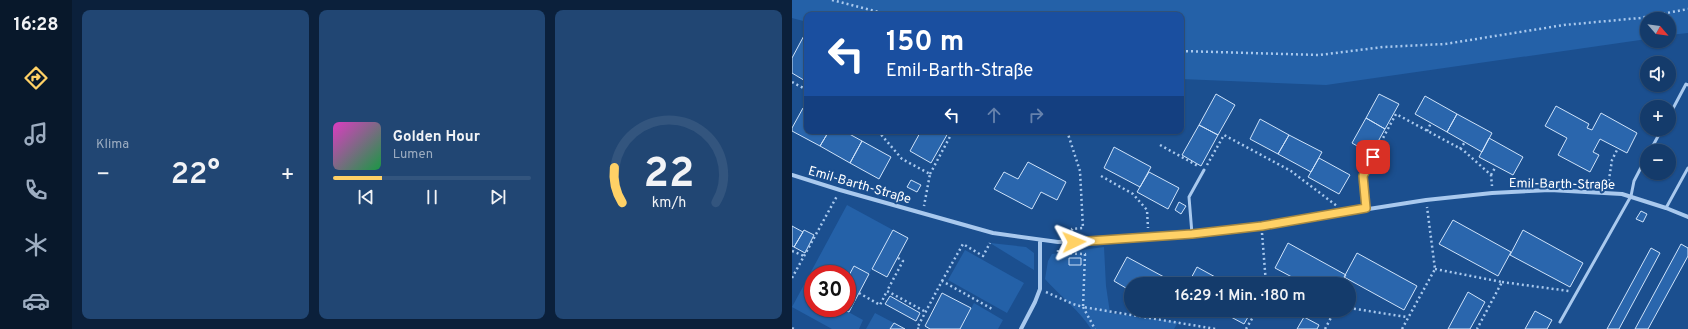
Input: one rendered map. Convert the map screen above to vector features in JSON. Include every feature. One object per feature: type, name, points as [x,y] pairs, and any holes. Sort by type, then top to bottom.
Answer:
[{"type":"street","name":"Emil-Barth-Straße","points":[[792,175],[993,233],[1058,242],[1192,234],[1262,226],[1366,208],[1426,200],[1492,193],[1550,190],[1608,192],[1631,196],[1688,217]]},
{"type":"street","points":[[1020,329],[1035,302],[1040,289],[1040,240]]},
{"type":"lane","points":[[1676,103],[1686,84],[1688,85]]},
{"type":"lane","points":[[1366,208],[1363,176],[1373,157]]},
{"type":"lane","points":[[1666,208],[1688,168]]},
{"type":"lane","points":[[1631,196],[1634,181],[1640,169]]},
{"type":"lane","points":[[1192,234],[1189,197],[1204,170]]},
{"type":"lane","name":"Emil-Barth-Straße","points":[[1560,322],[1631,196]]},
{"type":"path","points":[[832,0],[878,12]]},
{"type":"path","points":[[1184,51],[1319,55],[1383,47],[1445,44],[1564,25],[1640,18],[1688,9]]},
{"type":"path","points":[[792,82],[804,88]]},
{"type":"path","name":"Emil-Barth-Straße","points":[[1373,157],[1379,143],[1396,114],[1460,149],[1491,175],[1492,193]]},
{"type":"path","points":[[1427,131],[1431,123]]},
{"type":"path","points":[[881,134],[902,159],[930,174]]},
{"type":"path","name":"Emil-Barth-Straße","points":[[922,213],[930,174],[951,134]]},
{"type":"path","points":[[1065,234],[1072,234],[1072,229],[1083,228],[1080,171],[1068,134]]},
{"type":"path","points":[[1160,145],[1204,170],[1224,135],[1291,171],[1344,212]]},
{"type":"path","points":[[1460,149],[1465,142]]},
{"type":"path","points":[[1608,192],[1608,176],[1612,160],[1618,148]]},
{"type":"path","points":[[1491,175],[1496,166]]},
{"type":"path","points":[[1101,176],[1133,194],[1147,210],[1148,237]]},
{"type":"path","points":[[792,278],[840,190]]},
{"type":"path","points":[[1402,329],[1407,317],[1435,269],[1426,200]]},
{"type":"path","points":[[1262,226],[1266,277]]},
{"type":"path","points":[[1058,242],[1058,253],[1085,254],[1083,307],[1095,329]]},
{"type":"path","points":[[918,329],[942,281],[963,244],[983,256],[990,243]]},
{"type":"path","points":[[792,250],[804,256]]},
{"type":"path","points":[[859,293],[880,305],[903,261],[898,258]]},
{"type":"path","points":[[1435,269],[1502,282],[1578,292]]},
{"type":"path","points":[[942,281],[994,310]]},
{"type":"path","points":[[1477,329],[1502,282]]},
{"type":"path","points":[[1040,289],[1083,307],[1216,329]]},
{"type":"path","points":[[887,291],[926,312]]},
{"type":"path","points":[[1356,309],[1407,317]]},
{"type":"path","points":[[1246,329],[1253,317]]},
{"type":"path","points":[[1325,329],[1331,317]]},
{"type":"shaded area","points":[[792,0],[1688,0],[1688,33],[1676,34],[1676,12],[1640,12],[1640,40],[1326,85],[1184,79],[1184,12],[804,12],[804,21],[792,18]]},
{"type":"shaded area","points":[[847,205],[893,230],[869,274],[856,267],[856,265],[815,265]]},
{"type":"shaded area","points":[[990,243],[1026,247],[1034,253],[1034,270]]},
{"type":"shaded area","points":[[1104,247],[1106,286],[1110,313],[1124,315],[1124,317],[1140,317],[1178,322],[1174,329],[1091,329],[1075,309],[1045,279],[1048,261],[1052,254]]},
{"type":"shaded area","points":[[965,250],[1024,283],[1007,313],[948,280]]},
{"type":"shaded area","points":[[804,285],[804,314],[792,307]]},
{"type":"shaded area","points":[[974,303],[1003,320],[998,329],[960,329]]},
{"type":"shaded area","points":[[875,313],[894,323],[890,329],[866,329]]},
{"type":"shaded area","points":[[856,316],[863,320],[859,329],[832,329],[810,317]]},
{"type":"building","points":[[804,36],[804,80],[792,73],[792,58]]},
{"type":"building","points":[[1216,94],[1235,105],[1218,135],[1199,125]]},
{"type":"building","points":[[1379,94],[1399,104],[1385,129],[1366,118]]},
{"type":"building","points":[[1425,96],[1457,114],[1447,132],[1415,114]]},
{"type":"building","points":[[1556,106],[1589,124],[1587,128],[1592,130],[1601,113],[1637,133],[1627,153],[1600,139],[1593,152],[1599,155],[1590,172],[1558,155],[1567,138],[1545,126]]},
{"type":"building","points":[[803,108],[804,134],[827,134],[820,146],[792,131],[792,128]]},
{"type":"building","points":[[1457,114],[1492,133],[1482,152],[1447,132]]},
{"type":"building","points":[[1366,118],[1385,129],[1371,154],[1352,143]]},
{"type":"building","points":[[1260,119],[1289,135],[1278,154],[1250,139]]},
{"type":"building","points":[[1199,125],[1218,135],[1201,166],[1182,155]]},
{"type":"building","points":[[827,134],[849,134],[862,141],[850,163],[820,146]]},
{"type":"building","points":[[919,134],[947,134],[931,163],[910,151]]},
{"type":"building","points":[[1289,135],[1322,152],[1311,172],[1278,154]]},
{"type":"building","points":[[1489,138],[1523,157],[1513,175],[1479,157]]},
{"type":"building","points":[[862,141],[891,157],[879,179],[850,163]]},
{"type":"building","points":[[1114,147],[1151,167],[1140,187],[1104,168]]},
{"type":"building","points":[[1319,158],[1350,175],[1339,194],[1308,177]]},
{"type":"building","points":[[1028,162],[1066,182],[1057,200],[1041,192],[1032,209],[994,189],[1004,172],[1018,179]]},
{"type":"building","points":[[1149,172],[1179,188],[1168,209],[1137,192]]},
{"type":"building","points":[[911,180],[921,185],[917,192],[907,187]]},
{"type":"building","points":[[1179,202],[1186,206],[1181,214],[1175,210]]},
{"type":"building","points":[[1641,211],[1647,214],[1643,222],[1636,219]]},
{"type":"building","points":[[1453,220],[1511,252],[1498,276],[1439,244]]},
{"type":"building","points":[[792,226],[803,232],[794,247],[792,246]]},
{"type":"building","points":[[804,230],[814,235],[805,253],[794,247]]},
{"type":"building","points":[[893,230],[908,238],[887,277],[872,269]]},
{"type":"building","points":[[1523,230],[1583,263],[1570,287],[1510,255]]},
{"type":"building","points":[[1288,243],[1346,275],[1345,277],[1292,277],[1275,268]]},
{"type":"building","points":[[1681,244],[1688,248],[1688,256],[1648,329],[1635,329]]},
{"type":"building","points":[[1651,248],[1660,253],[1619,329],[1607,329]]},
{"type":"building","points":[[1357,253],[1417,286],[1404,310],[1356,284],[1356,277],[1344,277]]},
{"type":"building","points":[[1127,257],[1164,277],[1124,277],[1124,287],[1114,281]]},
{"type":"building","points":[[1069,258],[1081,258],[1081,265],[1069,265]]},
{"type":"building","points":[[856,267],[869,274],[856,299]]},
{"type":"building","points":[[1197,267],[1215,277],[1192,277]]},
{"type":"building","points":[[1468,292],[1485,302],[1470,329],[1448,329]]},
{"type":"building","points":[[942,293],[971,308],[960,329],[930,329],[925,326]]},
{"type":"building","points":[[890,296],[920,313],[916,321],[885,304]]},
{"type":"building","points":[[1535,311],[1552,320],[1547,329],[1525,329]]},
{"type":"building","points":[[1231,317],[1248,317],[1244,324]]},
{"type":"building","points":[[1304,317],[1319,325],[1317,329],[1297,329]]},
{"type":"building","points":[[894,323],[905,329],[890,329]]},
{"type":"route","points":[[1074,242],[1192,234],[1262,226],[1366,208],[1363,176],[1373,157]]}]
